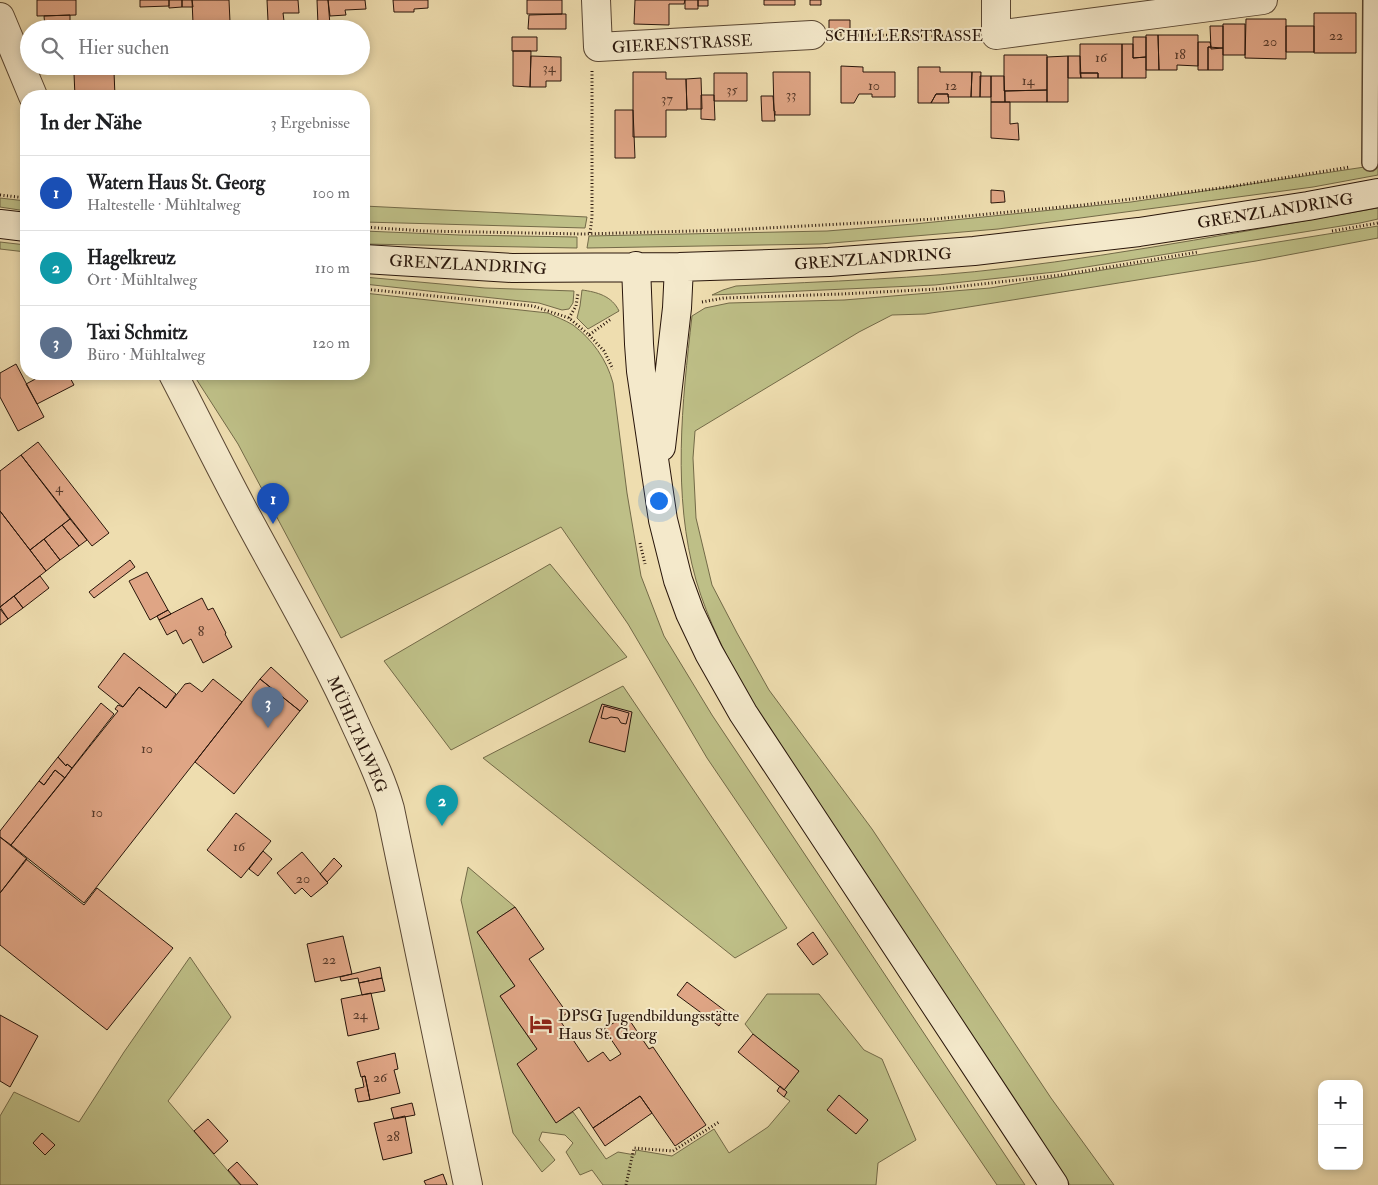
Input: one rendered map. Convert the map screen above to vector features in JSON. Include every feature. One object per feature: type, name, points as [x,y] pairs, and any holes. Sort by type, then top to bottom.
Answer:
[{"type":"main road","name":"GIERENSTRASSE","points":[[596,0],[598,47],[812,35]]},
{"type":"main road","name":"SCHILLERSTRASSE","points":[[996,0],[996,35],[1222,3],[1263,0]]},
{"type":"main road","points":[[0,17],[20,65]]},
{"type":"main road","points":[[24,75],[30,90]]},
{"type":"main road","name":"GRENZLANDRING","points":[[370,259],[512,268],[679,267],[829,262],[974,251],[1138,232],[1308,206],[1378,193]]},
{"type":"main road","points":[[0,224],[20,226]]},
{"type":"main road","points":[[636,266],[638,344],[663,520],[678,580],[690,613],[732,695],[1054,1185]]},
{"type":"main road","points":[[658,483],[677,308],[679,267]]},
{"type":"main road","name":"MÜHLTALWEG","points":[[176,380],[213,448],[248,520],[305,621],[349,709],[384,786],[468,1185]]},
{"type":"lane","points":[[1370,163],[1371,0]]},
{"type":"path","name":"SCHILLERSTRASSE","points":[[812,35],[996,35]]},
{"type":"path","points":[[590,233],[592,217],[592,70],[598,47]]},
{"type":"path","points":[[370,227],[424,231],[590,233],[729,230],[945,218],[1083,205],[1228,187],[1370,163]]},
{"type":"path","points":[[0,195],[20,197]]},
{"type":"path","points":[[626,1185],[634,1148],[673,1151],[718,1122]]},
{"type":"green space","points":[[1378,165],[1378,175],[1313,187],[998,229],[820,244],[587,248],[589,236],[827,231],[914,224],[1131,202]]},
{"type":"green space","points":[[0,198],[20,200],[20,210],[0,207]]},
{"type":"green space","points":[[370,206],[587,217],[585,228],[370,222]]},
{"type":"green space","points":[[1378,208],[1378,219],[1360,223],[1055,272],[935,285],[712,295],[736,286],[940,275],[1054,262]]},
{"type":"green space","points":[[1378,226],[1378,238],[1256,261],[925,314],[892,315],[859,332],[695,431],[693,458],[696,518],[712,585],[769,690],[872,829],[1051,1098],[1114,1185],[1070,1185],[747,694],[712,624],[696,580],[684,515],[681,449],[685,382],[692,316],[705,308],[729,303],[844,300],[990,288]]},
{"type":"green space","points":[[370,231],[577,237],[577,248],[370,244]]},
{"type":"green space","points":[[0,242],[20,244],[20,251],[0,249]]},
{"type":"green space","points":[[370,278],[485,288],[574,291],[573,303],[569,309],[562,310],[539,303],[370,285]]},
{"type":"green space","points":[[582,290],[608,298],[619,311],[588,329],[577,318]]},
{"type":"green space","points":[[370,294],[548,313],[573,325],[586,337],[603,358],[613,383],[627,493],[641,576],[664,636],[712,715],[1025,1185],[997,1185],[707,758],[628,624],[561,527],[341,638],[238,444],[197,380],[370,380]]},
{"type":"green space","points":[[550,564],[627,657],[451,750],[384,661]]},
{"type":"green space","points":[[623,686],[787,928],[735,958],[483,758]]},
{"type":"green space","points":[[468,867],[515,907],[477,932],[515,986],[500,996],[537,1049],[557,1122],[573,1112],[606,1159],[618,1152],[635,1155],[636,1150],[672,1156],[714,1129],[729,1153],[768,1127],[790,1101],[784,1097],[787,1092],[784,1090],[799,1071],[753,1034],[745,1024],[767,994],[819,994],[864,1050],[882,1059],[916,1140],[878,1163],[876,1185],[603,1185],[592,1170],[580,1175],[566,1152],[573,1143],[565,1135],[542,1132],[539,1140],[555,1160],[542,1172],[513,1133],[461,900]]},
{"type":"green space","points":[[190,957],[231,1017],[168,1101],[240,1185],[0,1185],[0,1116],[14,1092],[79,1122],[124,1052]]},
{"type":"building","points":[[37,0],[76,0],[76,15],[37,16]]},
{"type":"building","points":[[140,0],[169,0],[169,6],[140,7]]},
{"type":"building","points":[[169,0],[182,0],[182,7],[169,8]]},
{"type":"building","points":[[182,0],[192,0],[193,7],[182,7]]},
{"type":"building","points":[[192,0],[229,0],[230,20],[193,20]]},
{"type":"building","points":[[267,0],[298,0],[299,13],[283,13],[284,20],[268,20]]},
{"type":"building","points":[[317,0],[328,0],[330,20],[318,20]]},
{"type":"building","points":[[328,0],[365,0],[366,9],[345,10],[346,15],[330,16]]},
{"type":"building","points":[[393,0],[428,0],[428,8],[414,9],[414,12],[394,12]]},
{"type":"building","points":[[527,0],[562,0],[562,14],[527,14]]},
{"type":"building","points":[[635,0],[685,0],[684,4],[669,4],[669,25],[634,24]]},
{"type":"building","points":[[685,0],[698,0],[698,9],[685,9]]},
{"type":"building","points":[[698,0],[708,0],[708,6],[698,6]]},
{"type":"building","points":[[764,0],[795,0],[795,5],[764,5]]},
{"type":"building","points":[[810,0],[821,0],[821,5],[810,5]]},
{"type":"building","points":[[1314,13],[1356,13],[1356,53],[1314,53]]},
{"type":"building","points":[[566,14],[566,29],[528,29],[529,15]]},
{"type":"building","points":[[70,15],[70,20],[44,20],[44,16]]},
{"type":"building","points":[[1246,19],[1286,19],[1286,59],[1245,58]]},
{"type":"building","points":[[829,20],[850,20],[850,33],[829,32]]},
{"type":"building","points":[[1223,24],[1245,24],[1245,55],[1223,55]]},
{"type":"building","points":[[1210,26],[1223,26],[1223,48],[1211,49]]},
{"type":"building","points":[[1286,26],[1314,26],[1314,52],[1286,52]]},
{"type":"building","points":[[1146,35],[1158,35],[1159,70],[1146,70]]},
{"type":"building","points":[[1158,35],[1198,35],[1198,66],[1177,65],[1177,70],[1159,70]]},
{"type":"building","points":[[512,37],[537,37],[537,51],[512,51]]},
{"type":"building","points":[[1133,37],[1146,37],[1146,57],[1133,58]]},
{"type":"building","points":[[1198,42],[1210,42],[1211,47],[1208,47],[1208,70],[1198,70]]},
{"type":"building","points":[[1080,44],[1122,44],[1122,78],[1098,78],[1098,73],[1080,73]]},
{"type":"building","points":[[1122,44],[1133,44],[1133,58],[1146,57],[1146,78],[1122,78]]},
{"type":"building","points":[[1208,47],[1223,48],[1223,70],[1208,70]]},
{"type":"building","points":[[513,51],[531,51],[530,87],[513,86]]},
{"type":"building","points":[[1004,55],[1047,55],[1047,90],[1004,91]]},
{"type":"building","points":[[531,56],[561,57],[561,81],[546,81],[546,87],[530,87]]},
{"type":"building","points":[[1068,56],[1080,56],[1081,78],[1068,78]]},
{"type":"building","points":[[1068,56],[1068,102],[1047,102],[1047,57]]},
{"type":"building","points":[[841,66],[863,67],[863,72],[895,72],[895,97],[872,97],[872,94],[859,94],[854,103],[841,103]]},
{"type":"building","points":[[918,67],[940,67],[940,72],[972,72],[971,97],[948,97],[948,94],[936,94],[931,103],[918,103]]},
{"type":"building","points":[[633,72],[666,72],[666,79],[686,79],[687,110],[666,110],[666,137],[633,137]]},
{"type":"building","points":[[773,72],[810,72],[810,115],[775,115]]},
{"type":"building","points":[[972,72],[981,72],[980,97],[971,97]]},
{"type":"building","points":[[714,73],[747,73],[747,101],[714,101]]},
{"type":"building","points":[[1080,73],[1098,73],[1098,78],[1081,78]]},
{"type":"building","points":[[74,75],[114,75],[115,90],[75,90]]},
{"type":"building","points":[[980,76],[991,76],[991,97],[980,97]]},
{"type":"building","points":[[991,76],[1004,76],[1005,102],[991,102]]},
{"type":"building","points":[[701,78],[702,109],[687,109],[686,79]]},
{"type":"building","points":[[1047,90],[1047,102],[1005,102],[1005,91]]},
{"type":"building","points":[[936,94],[948,94],[949,103],[931,103]]},
{"type":"building","points":[[701,95],[714,95],[715,120],[701,119]]},
{"type":"building","points":[[761,96],[773,96],[775,121],[762,121]]},
{"type":"building","points":[[991,102],[1010,102],[1010,124],[1018,123],[1019,140],[991,138]]},
{"type":"building","points":[[615,110],[633,110],[635,158],[615,158]]},
{"type":"building","points":[[991,190],[1004,191],[1005,202],[991,203]]},
{"type":"building","points":[[16,364],[20,372],[20,380],[24,380],[44,417],[18,431],[0,397],[0,373]]},
{"type":"building","points":[[34,380],[71,380],[74,385],[37,404],[26,384]]},
{"type":"building","points":[[38,442],[109,533],[92,546],[21,455]]},
{"type":"building","points":[[21,455],[70,519],[30,550],[0,511],[0,471]]},
{"type":"building","points":[[0,511],[46,571],[0,607]]},
{"type":"building","points":[[70,519],[87,540],[79,546],[62,525]]},
{"type":"building","points":[[62,525],[79,546],[60,560],[44,539]]},
{"type":"building","points":[[44,539],[60,560],[46,571],[30,550]]},
{"type":"building","points":[[130,560],[135,567],[94,598],[89,592]]},
{"type":"building","points":[[147,572],[168,610],[150,620],[129,581]]},
{"type":"building","points":[[40,576],[49,588],[23,608],[14,596]]},
{"type":"building","points":[[14,596],[23,608],[8,619],[0,607]]},
{"type":"building","points":[[202,598],[208,610],[213,608],[232,647],[203,663],[191,639],[183,644],[176,630],[167,635],[159,620]]},
{"type":"building","points":[[0,609],[8,619],[0,625]]},
{"type":"building","points":[[168,610],[171,614],[159,620],[157,616]]},
{"type":"building","points":[[124,653],[176,694],[166,708],[139,687],[123,707],[98,687]]},
{"type":"building","points":[[271,667],[308,701],[300,711],[260,679]]},
{"type":"building","points":[[213,679],[242,702],[84,903],[11,845],[118,711],[115,709],[118,705],[123,707],[139,687],[166,708],[185,684],[190,683],[202,692]]},
{"type":"building","points":[[260,679],[300,711],[234,794],[195,762]]},
{"type":"building","points":[[101,703],[114,714],[72,768],[67,764],[66,766],[58,757]]},
{"type":"building","points":[[602,704],[632,712],[625,752],[589,742]]},
{"type":"building","points":[[604,706],[629,713],[626,724],[621,723],[618,718],[601,718]]},
{"type":"building","points":[[58,757],[66,766],[67,764],[72,768],[65,778],[55,770],[44,785],[39,781]]},
{"type":"building","points":[[55,770],[65,778],[11,845],[0,837],[0,831],[39,781],[44,785]]},
{"type":"building","points":[[236,813],[271,841],[241,878],[207,850]]},
{"type":"building","points":[[0,837],[27,859],[0,893]]},
{"type":"building","points":[[263,851],[272,859],[258,876],[249,869]]},
{"type":"building","points":[[302,852],[328,883],[311,897],[302,888],[295,894],[277,873]]},
{"type":"building","points":[[334,858],[342,866],[327,882],[320,874]]},
{"type":"building","points":[[26,859],[84,905],[97,888],[173,948],[107,1030],[0,945],[0,893]]},
{"type":"building","name":"DPSG Jugendbildungsstätte Haus St. Georg","points":[[515,907],[544,949],[529,959],[567,1013],[559,1019],[588,1062],[603,1052],[610,1061],[621,1054],[604,1029],[626,1015],[649,1049],[653,1047],[706,1125],[675,1146],[640,1096],[593,1128],[579,1107],[556,1123],[517,1064],[537,1049],[500,996],[515,986],[477,932]]},
{"type":"building","points":[[813,932],[828,954],[813,965],[797,944]]},
{"type":"building","points":[[343,936],[352,974],[315,982],[307,944]]},
{"type":"building","points":[[380,967],[382,978],[359,983],[358,978],[341,981],[340,977]]},
{"type":"building","points":[[382,978],[385,991],[362,995],[359,983]]},
{"type":"building","points":[[687,982],[728,1013],[719,1026],[677,995]]},
{"type":"building","points":[[371,993],[379,1029],[348,1036],[341,999]]},
{"type":"building","points":[[0,1015],[38,1036],[10,1087],[0,1081]]},
{"type":"building","points":[[753,1034],[799,1071],[784,1090],[738,1052]]},
{"type":"building","points":[[395,1053],[398,1069],[394,1070],[400,1093],[370,1100],[365,1076],[361,1077],[357,1062]]},
{"type":"building","points":[[365,1076],[370,1100],[358,1102],[355,1089],[364,1087],[362,1077]]},
{"type":"building","points":[[780,1086],[787,1092],[784,1097],[777,1091]]},
{"type":"building","points":[[839,1095],[868,1120],[856,1134],[827,1110]]},
{"type":"building","points":[[640,1096],[652,1113],[605,1146],[593,1128]]},
{"type":"building","points":[[412,1103],[415,1115],[394,1119],[391,1108]]},
{"type":"building","points":[[405,1116],[412,1153],[383,1160],[374,1123]]},
{"type":"building","points":[[208,1119],[228,1141],[214,1154],[194,1131]]},
{"type":"building","points":[[42,1133],[55,1145],[45,1155],[33,1143]]},
{"type":"building","points":[[237,1162],[258,1185],[241,1185],[228,1170]]},
{"type":"building","points":[[443,1174],[447,1185],[426,1185],[424,1181]]},
{"type":"place","name":"Watern Haus St. Georg","points":[[273,524]]},
{"type":"place","name":"Taxi Schmitz","points":[[268,728]]},
{"type":"place","name":"Hagelkreuz","points":[[442,826]]},
{"type":"place","name":"DPSG Jugendbildungsstätte Haus St. Georg","points":[[541,1024]]}]
